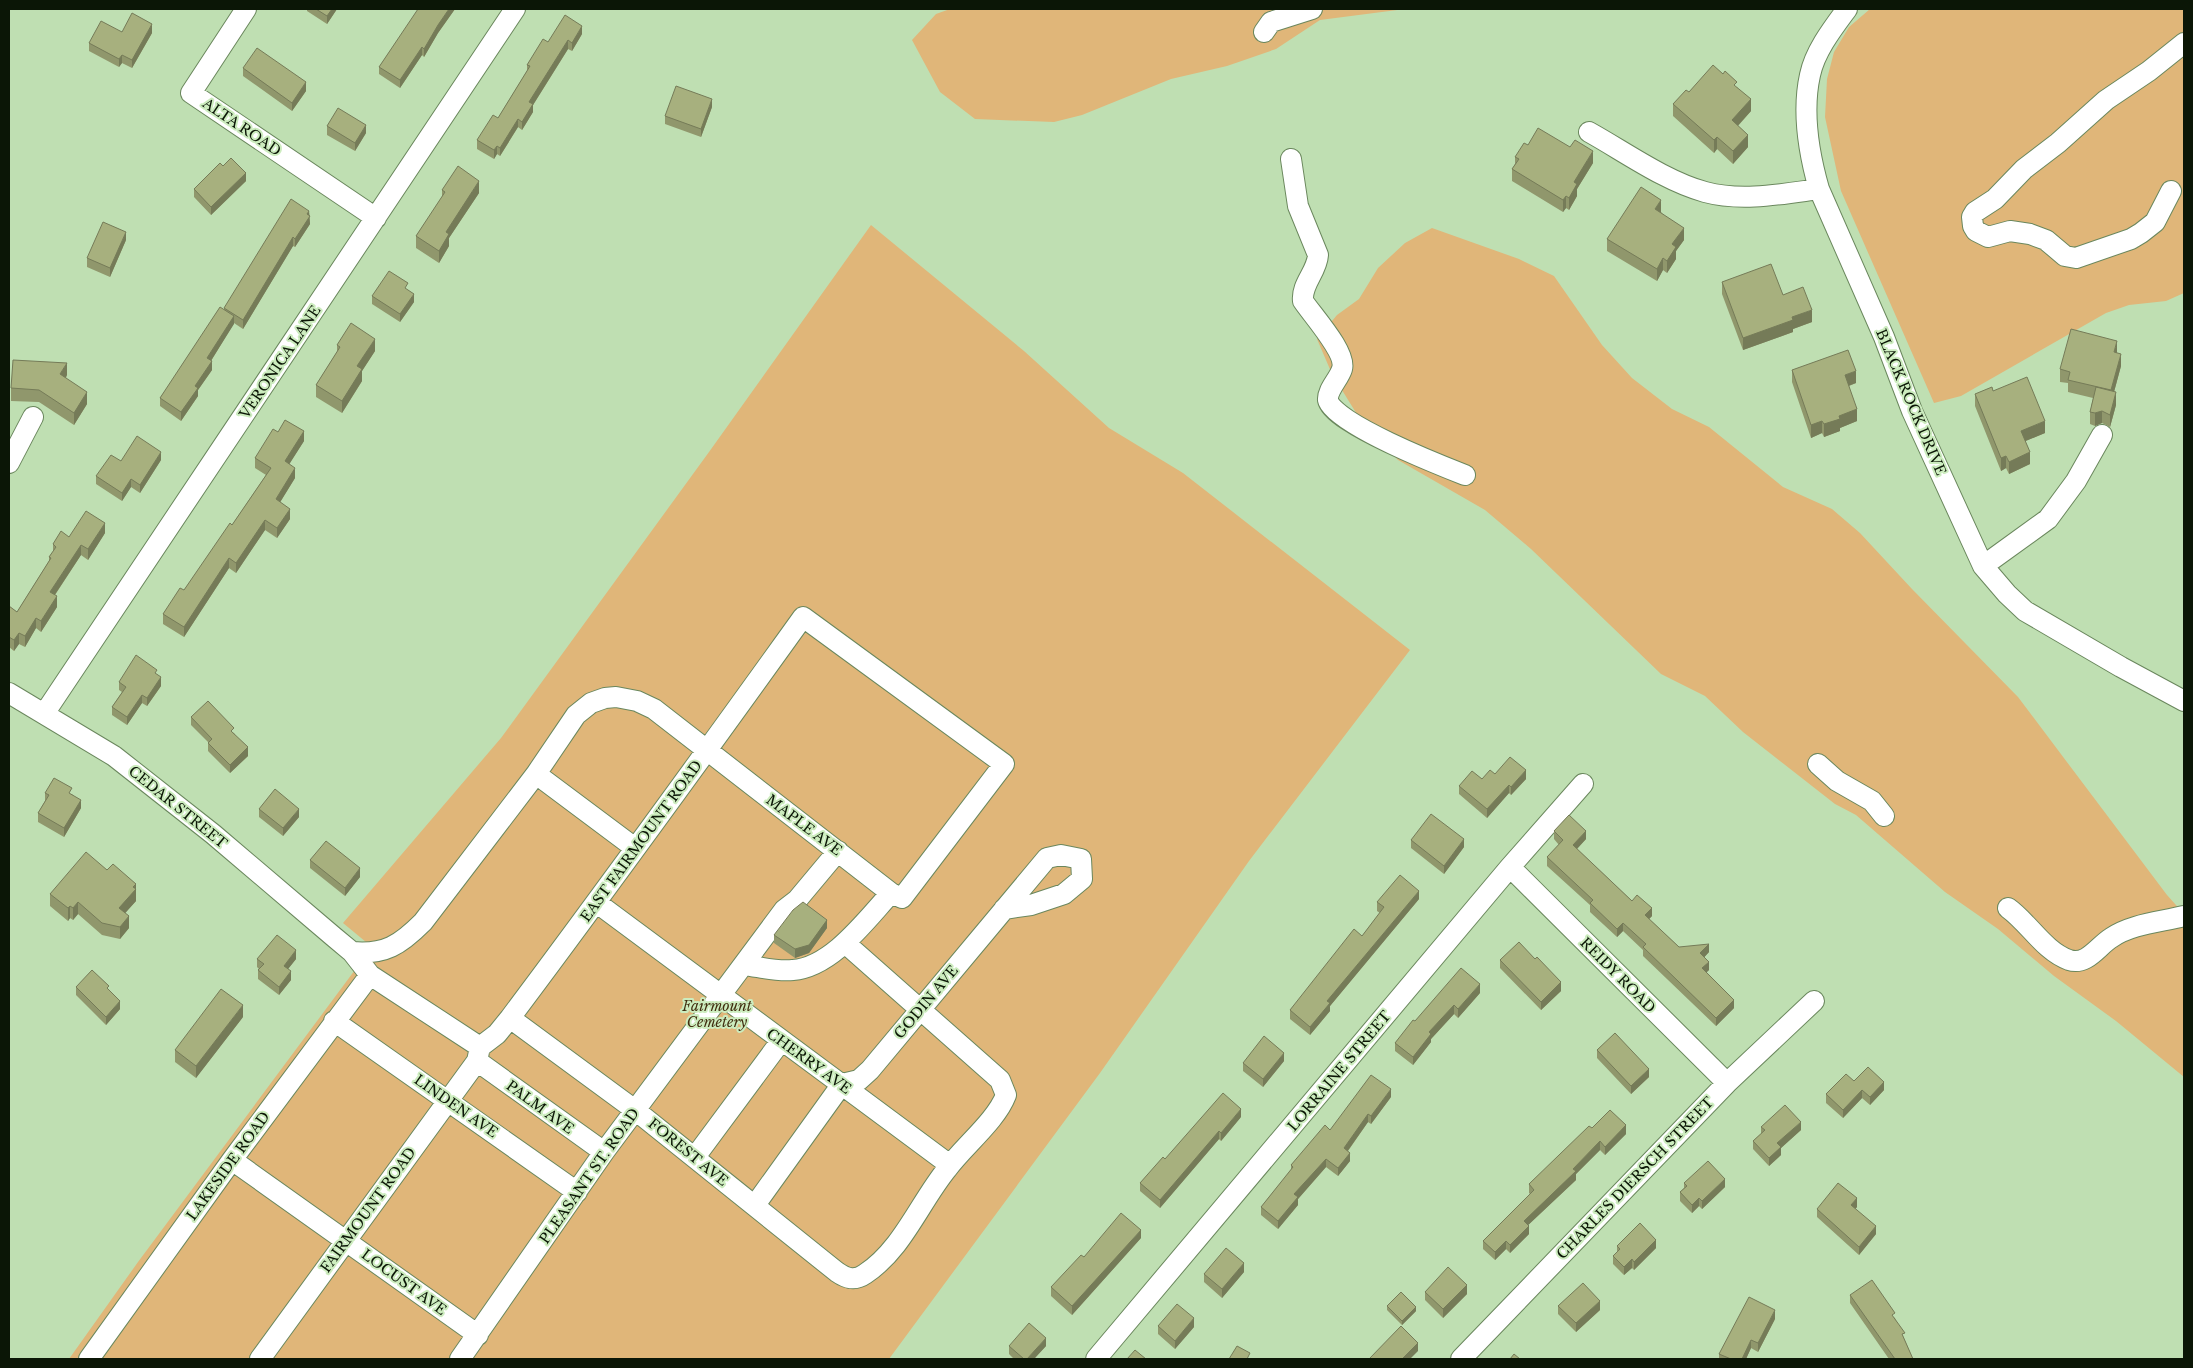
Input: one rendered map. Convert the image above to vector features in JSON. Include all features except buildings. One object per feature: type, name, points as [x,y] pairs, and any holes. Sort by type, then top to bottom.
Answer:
[{"type":"street","name":"ALTA ROAD","points":[[246,9],[191,93],[376,218]]},
{"type":"street","name":"VERONICA LANE","points":[[44,714],[515,9]]},
{"type":"street","points":[[1264,32],[1271,22],[1312,9]]},
{"type":"street","name":"BLACK ROCK DRIVE","points":[[1847,9],[1820,50],[1810,75],[1807,134],[1813,166],[1820,189],[1884,337],[1912,410],[1983,566],[2007,594],[2025,611],[2121,668],[2184,701]]},
{"type":"street","points":[[2171,191],[2160,214],[2148,228],[2130,239],[2076,258],[2065,256],[2046,240],[2030,234],[2010,231],[1988,237],[1976,231],[1973,226],[1972,217],[1976,212],[1996,199],[2024,169],[2058,144],[2106,100],[2150,71],[2184,43]]},
{"type":"street","points":[[1589,132],[1677,182],[1705,192],[1733,196],[1764,196],[1820,189]]},
{"type":"street","points":[[1290,159],[1298,206],[1318,255],[1318,263],[1302,294],[1303,301],[1333,342],[1343,362],[1342,369],[1328,400],[1331,406],[1342,416],[1386,441],[1464,475]]},
{"type":"street","points":[[9,463],[33,417]]},
{"type":"street","points":[[1983,566],[2048,519],[2076,481],[2102,435]]},
{"type":"street","name":"EAST FAIRMOUNT ROAD","points":[[478,1054],[510,1018],[596,903],[803,617],[1004,764],[896,896]]},
{"type":"street","name":"CEDAR STREET","points":[[9,693],[114,756],[213,834],[352,952],[370,975]]},
{"type":"street","name":"MAPLE AVE","points":[[352,952],[370,954],[386,950],[405,941],[423,922],[536,774],[576,715],[591,703],[605,698],[629,698],[654,709],[896,896]]},
{"type":"street","points":[[1818,764],[1837,780],[1872,801],[1884,816]]},
{"type":"street","points":[[536,774],[635,848]]},
{"type":"street","name":"LORRAINE STREET","points":[[1096,1359],[1510,867],[1583,784]]},
{"type":"street","name":"PLEASANT ST. ROAD","points":[[460,1359],[635,1110],[784,910],[802,895],[838,851]]},
{"type":"street","name":"REIDY ROAD","points":[[1510,867],[1727,1083]]},
{"type":"street","points":[[744,964],[778,970],[795,970],[819,962],[845,943],[896,896]]},
{"type":"street","name":"CHERRY AVE","points":[[596,903],[950,1165]]},
{"type":"street","points":[[2008,908],[2022,918],[2048,947],[2069,960],[2078,962],[2085,960],[2109,938],[2121,932],[2184,916]]},
{"type":"street","name":"GODIN AVE","points":[[842,1084],[859,1080],[870,1070],[1004,909]]},
{"type":"street","points":[[845,943],[1000,1080],[1006,1094],[1003,1103],[950,1165]]},
{"type":"street","name":"LAKESIDE ROAD","points":[[89,1359],[232,1160],[370,975]]},
{"type":"street","name":"PALM AVE","points":[[370,975],[478,1054],[604,1152]]},
{"type":"street","name":"CHARLES DIERSCH STREET","points":[[1461,1359],[1727,1083],[1814,1001]]},
{"type":"street","name":"FOREST AVE","points":[[510,1018],[635,1110],[847,1279],[863,1276],[877,1265],[896,1244],[950,1165]]},
{"type":"street","name":"LINDEN AVE","points":[[334,1021],[577,1192]]},
{"type":"street","points":[[695,1157],[781,1041]]},
{"type":"street","name":"FAIRMOUNT ROAD","points":[[260,1359],[447,1100],[478,1054]]},
{"type":"street","points":[[755,1205],[842,1084]]},
{"type":"street","name":"LOCUST AVE","points":[[232,1160],[478,1335]]},
{"type":"green space","points":[[950,9],[1405,9],[1320,20],[1276,49],[1227,66],[1171,79],[1082,115],[1054,122],[975,119],[940,92],[912,40],[936,14]]},
{"type":"green space","points":[[1870,9],[2184,9],[2184,293],[2166,301],[2129,305],[2106,313],[1961,396],[1934,403],[1841,191],[1825,117],[1827,79],[1834,52],[1849,27]]},
{"type":"green space","name":"Fairmount Cemetery","points":[[871,225],[1024,351],[1109,428],[1183,473],[1410,650],[1249,861],[1100,1073],[889,1359],[69,1359],[138,1262],[372,947],[343,923],[501,738]]},
{"type":"green space","points":[[1432,228],[1519,259],[1554,276],[1602,345],[1632,378],[1672,409],[1709,427],[1783,487],[1832,509],[1860,533],[2018,697],[2167,895],[2184,914],[2184,1077],[2116,1021],[2054,976],[1998,929],[1945,892],[1856,815],[1835,804],[1743,732],[1705,696],[1661,674],[1531,549],[1485,510],[1398,460],[1363,424],[1332,374],[1317,339],[1337,315],[1359,299],[1378,268],[1405,243]]}]
